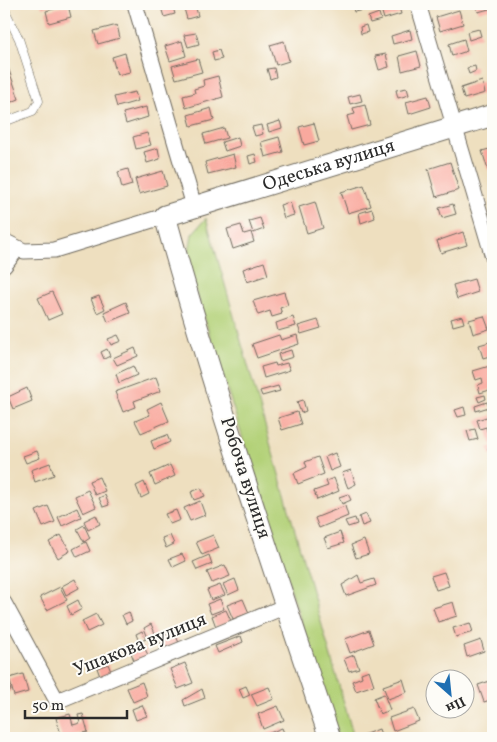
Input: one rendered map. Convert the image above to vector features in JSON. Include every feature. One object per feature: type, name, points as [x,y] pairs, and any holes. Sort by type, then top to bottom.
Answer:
[{"type":"street","points":[[135,4],[194,206]]},
{"type":"street","points":[[418,4],[493,257]]},
{"type":"street","name":"Одеська вулиця","points":[[165,216],[493,115]]},
{"type":"street","points":[[4,266],[10,245],[31,252],[54,250],[165,216]]},
{"type":"street","name":"Робоча вулиця","points":[[165,216],[191,309],[330,738]]},
{"type":"street","name":"Ушакова вулиця","points":[[4,603],[56,701],[286,606]]},
{"type":"lane","points":[[4,8],[20,39],[39,101],[33,111],[4,122]]},
{"type":"green space","points":[[206,218],[354,738],[338,738],[187,263],[192,234]]},
{"type":"building","points":[[41,4],[54,4],[42,8]]},
{"type":"building","points":[[160,4],[172,4],[175,14],[164,17]]},
{"type":"building","points":[[195,4],[198,16],[187,19],[183,5]]},
{"type":"building","points":[[352,4],[375,4],[376,7],[354,12]]},
{"type":"building","points":[[398,4],[401,14],[384,19],[380,6]]},
{"type":"building","points":[[475,4],[493,4],[493,8],[478,12]]},
{"type":"building","points":[[68,5],[71,17],[49,23],[46,11]]},
{"type":"building","points":[[459,10],[463,24],[440,31],[436,17]]},
{"type":"building","points":[[379,13],[381,20],[370,23],[368,17]]},
{"type":"building","points":[[117,25],[120,38],[98,44],[94,31]]},
{"type":"building","points":[[366,25],[368,32],[361,34],[360,27]]},
{"type":"building","points":[[479,29],[481,36],[469,40],[467,32]]},
{"type":"building","points":[[410,30],[412,39],[393,44],[391,36]]},
{"type":"building","points":[[196,33],[199,44],[188,47],[184,35]]},
{"type":"building","points":[[464,39],[467,51],[452,56],[449,44]]},
{"type":"building","points":[[182,41],[186,56],[170,61],[165,46]]},
{"type":"building","points":[[284,41],[289,61],[276,65],[270,45]]},
{"type":"building","points":[[219,50],[222,59],[214,61],[212,52]]},
{"type":"building","points":[[417,51],[421,66],[402,71],[399,56]]},
{"type":"building","points":[[125,53],[130,72],[117,75],[112,57]]},
{"type":"building","points":[[386,54],[389,67],[379,70],[375,56]]},
{"type":"building","points":[[4,56],[19,99],[4,105]]},
{"type":"building","points":[[198,59],[202,72],[176,79],[172,66]]},
{"type":"building","points":[[475,66],[476,71],[469,74],[467,68]]},
{"type":"building","points":[[274,68],[276,77],[270,79],[267,69]]},
{"type":"building","points":[[218,76],[223,97],[186,108],[183,96],[195,93],[194,89],[204,86],[203,80]]},
{"type":"building","points":[[482,81],[485,93],[464,99],[461,88]]},
{"type":"building","points":[[407,88],[409,95],[398,98],[396,90]]},
{"type":"building","points":[[135,92],[138,101],[117,107],[114,97]]},
{"type":"building","points":[[360,94],[362,101],[350,104],[348,97]]},
{"type":"building","points":[[428,96],[431,107],[409,114],[406,102]]},
{"type":"building","points":[[365,105],[370,125],[351,130],[347,116],[355,114],[353,108]]},
{"type":"building","points":[[146,107],[148,117],[126,124],[123,113]]},
{"type":"building","points":[[211,108],[214,120],[191,126],[188,115]]},
{"type":"building","points":[[280,121],[282,128],[269,132],[267,125]]},
{"type":"building","points":[[314,123],[319,141],[304,145],[299,127]]},
{"type":"building","points":[[261,125],[263,134],[255,136],[252,127]]},
{"type":"building","points":[[224,128],[227,138],[206,144],[203,134]]},
{"type":"building","points":[[147,133],[151,145],[136,149],[133,137]]},
{"type":"building","points":[[238,137],[240,146],[225,151],[222,142]]},
{"type":"building","points":[[279,137],[283,152],[265,157],[261,142]]},
{"type":"building","points":[[158,148],[160,159],[147,163],[144,152]]},
{"type":"building","points":[[493,148],[493,169],[488,170],[482,151]]},
{"type":"building","points":[[233,154],[236,167],[208,174],[205,162]]},
{"type":"building","points":[[255,154],[257,162],[250,164],[248,156]]},
{"type":"building","points":[[450,162],[459,190],[436,197],[428,169]]},
{"type":"building","points":[[128,169],[132,185],[122,188],[118,172]]},
{"type":"building","points":[[163,171],[167,186],[139,194],[135,179]]},
{"type":"building","points":[[364,185],[371,206],[348,213],[341,192]]},
{"type":"building","points":[[290,202],[294,215],[284,218],[280,205]]},
{"type":"building","points":[[315,202],[323,228],[307,233],[299,207]]},
{"type":"building","points":[[453,204],[456,214],[442,218],[439,208]]},
{"type":"building","points":[[372,209],[375,218],[361,223],[359,213]]},
{"type":"building","points":[[260,218],[264,229],[253,233],[249,221]]},
{"type":"building","points":[[241,225],[244,234],[251,232],[254,242],[233,249],[227,229]]},
{"type":"building","points":[[463,232],[467,245],[441,253],[437,241]]},
{"type":"building","points":[[264,262],[268,275],[247,282],[243,269]]},
{"type":"building","points":[[474,279],[478,292],[457,299],[453,285]]},
{"type":"building","points":[[52,292],[62,314],[48,320],[38,298]]},
{"type":"building","points":[[284,292],[288,305],[280,308],[282,314],[272,317],[270,311],[258,315],[253,301]]},
{"type":"building","points":[[99,296],[105,309],[97,313],[91,299]]},
{"type":"building","points":[[126,302],[130,313],[108,322],[104,312]]},
{"type":"building","points":[[462,316],[464,323],[453,326],[451,319]]},
{"type":"building","points":[[484,316],[489,329],[473,334],[469,320]]},
{"type":"building","points":[[293,317],[296,326],[278,331],[276,323]]},
{"type":"building","points":[[318,320],[321,328],[301,334],[298,326]]},
{"type":"building","points":[[118,335],[121,341],[111,345],[108,339]]},
{"type":"building","points":[[279,335],[281,340],[297,335],[299,344],[257,358],[252,344]]},
{"type":"building","points":[[493,341],[493,355],[483,358],[479,345]]},
{"type":"building","points":[[135,348],[138,356],[117,365],[113,358]]},
{"type":"building","points":[[107,349],[110,356],[104,359],[101,352]]},
{"type":"building","points":[[291,350],[293,357],[280,361],[278,354]]},
{"type":"building","points":[[275,363],[276,366],[287,363],[290,370],[264,378],[261,367]]},
{"type":"building","points":[[493,365],[493,389],[480,393],[478,385],[483,383],[482,378],[476,380],[473,371]]},
{"type":"building","points":[[133,366],[137,375],[119,383],[116,374]]},
{"type":"building","points":[[156,377],[161,391],[134,401],[136,407],[123,412],[115,392]]},
{"type":"building","points":[[278,386],[280,391],[262,396],[260,391]]},
{"type":"building","points":[[27,388],[32,401],[13,409],[8,397]]},
{"type":"building","points":[[485,395],[486,399],[479,402],[477,397]]},
{"type":"building","points":[[303,400],[306,411],[301,413],[297,402]]},
{"type":"building","points":[[161,402],[169,421],[141,433],[135,421],[150,415],[147,409]]},
{"type":"building","points":[[487,402],[489,407],[476,411],[475,406]]},
{"type":"building","points":[[464,407],[466,415],[458,417],[455,410]]},
{"type":"building","points":[[297,412],[301,424],[282,430],[278,418]]},
{"type":"building","points":[[493,415],[493,443],[491,444],[486,427],[480,429],[477,420]]},
{"type":"building","points":[[475,429],[478,439],[470,441],[467,431]]},
{"type":"building","points":[[167,435],[170,442],[154,449],[151,441]]},
{"type":"building","points":[[493,446],[493,454],[490,455],[488,448]]},
{"type":"building","points":[[37,451],[40,458],[26,463],[23,456]]},
{"type":"building","points":[[335,453],[340,467],[330,471],[325,457]]},
{"type":"building","points":[[318,457],[324,474],[298,484],[294,473],[307,467],[305,462]]},
{"type":"building","points":[[50,463],[54,475],[35,482],[31,470]]},
{"type":"building","points":[[170,465],[175,476],[155,485],[150,474]]},
{"type":"building","points":[[351,470],[356,484],[348,488],[342,473]]},
{"type":"building","points":[[99,477],[105,491],[95,495],[89,481]]},
{"type":"building","points":[[334,478],[339,491],[317,500],[314,491],[328,486],[326,481]]},
{"type":"building","points":[[144,482],[149,494],[141,498],[136,486]]},
{"type":"building","points":[[201,488],[205,496],[194,500],[191,492]]},
{"type":"building","points":[[88,490],[96,507],[83,513],[75,496]]},
{"type":"building","points":[[348,494],[351,500],[342,504],[339,497]]},
{"type":"building","points":[[105,495],[109,505],[103,507],[99,498]]},
{"type":"building","points":[[200,501],[205,515],[190,521],[184,508]]},
{"type":"building","points":[[48,506],[55,522],[43,527],[36,511]]},
{"type":"building","points":[[345,506],[348,516],[319,528],[315,518]]},
{"type":"building","points":[[77,508],[81,517],[62,526],[58,517]]},
{"type":"building","points":[[176,510],[180,520],[170,524],[165,514]]},
{"type":"building","points":[[366,514],[370,523],[362,526],[359,517]]},
{"type":"building","points":[[96,515],[100,524],[88,530],[84,521]]},
{"type":"building","points":[[355,518],[357,524],[348,527],[345,521]]},
{"type":"building","points":[[84,525],[90,538],[84,542],[77,529]]},
{"type":"building","points":[[340,532],[344,543],[328,548],[324,538]]},
{"type":"building","points":[[61,535],[70,551],[58,558],[49,542]]},
{"type":"building","points":[[170,535],[174,544],[166,548],[162,538]]},
{"type":"building","points":[[213,535],[219,548],[202,555],[196,542]]},
{"type":"building","points":[[364,540],[369,554],[356,558],[351,545]]},
{"type":"building","points":[[86,542],[90,551],[77,557],[73,549]]},
{"type":"building","points":[[182,554],[186,561],[173,567],[169,559]]},
{"type":"building","points":[[209,555],[212,564],[197,570],[193,562]]},
{"type":"building","points":[[225,565],[230,576],[212,583],[207,572]]},
{"type":"building","points":[[444,572],[449,586],[436,590],[431,576]]},
{"type":"building","points":[[358,575],[361,583],[374,579],[376,585],[346,596],[342,585]]},
{"type":"building","points":[[75,579],[79,588],[66,595],[62,586]]},
{"type":"building","points":[[235,579],[239,590],[228,595],[223,584]]},
{"type":"building","points":[[220,585],[225,595],[211,600],[207,590]]},
{"type":"building","points":[[60,587],[67,600],[47,610],[40,597]]},
{"type":"building","points":[[220,599],[224,609],[211,614],[207,604]]},
{"type":"building","points":[[243,599],[249,613],[233,619],[227,605]]},
{"type":"building","points":[[78,600],[82,609],[71,615],[67,606]]},
{"type":"building","points":[[453,602],[457,616],[438,622],[433,608]]},
{"type":"building","points":[[226,610],[231,621],[216,627],[212,616]]},
{"type":"building","points":[[129,612],[132,621],[126,624],[122,615]]},
{"type":"building","points":[[96,614],[102,625],[87,632],[82,621]]},
{"type":"building","points":[[470,623],[473,632],[456,637],[453,628]]},
{"type":"building","points":[[151,624],[158,640],[150,643],[144,628]]},
{"type":"building","points":[[369,630],[374,644],[350,653],[345,639]]},
{"type":"building","points":[[142,631],[146,639],[139,642],[136,634]]},
{"type":"building","points":[[174,631],[179,643],[163,650],[158,638]]},
{"type":"building","points":[[241,636],[243,642],[218,653],[215,646]]},
{"type":"building","points":[[481,640],[484,651],[467,657],[464,646]]},
{"type":"building","points":[[144,647],[149,657],[135,663],[131,653]]},
{"type":"building","points":[[354,655],[359,668],[349,671],[344,659]]},
{"type":"building","points":[[185,663],[193,683],[178,689],[170,669]]},
{"type":"building","points":[[108,664],[112,674],[101,679],[97,668]]},
{"type":"building","points":[[369,670],[374,685],[356,691],[352,681],[362,677],[361,673]]},
{"type":"building","points":[[23,674],[28,692],[14,696],[9,678]]},
{"type":"building","points":[[7,678],[11,691],[4,693],[4,679]]},
{"type":"building","points":[[403,679],[407,692],[388,699],[383,686]]},
{"type":"building","points":[[493,680],[493,699],[484,702],[478,685]]},
{"type":"building","points":[[142,682],[147,696],[133,702],[127,688]]},
{"type":"building","points":[[246,686],[250,695],[243,698],[239,689]]},
{"type":"building","points":[[269,687],[274,699],[257,706],[251,694]]},
{"type":"building","points":[[202,689],[205,698],[185,706],[183,700]]},
{"type":"building","points":[[384,694],[390,710],[380,714],[374,698]]},
{"type":"building","points":[[142,705],[147,716],[136,720],[132,709]]},
{"type":"building","points":[[278,706],[284,720],[263,729],[258,714]]},
{"type":"building","points":[[414,709],[419,721],[393,731],[389,718]]},
{"type":"building","points":[[70,714],[73,725],[80,723],[78,715],[83,714],[88,732],[62,738],[56,718]]},
{"type":"building","points":[[282,728],[286,738],[269,738],[267,734]]},
{"type":"building","points":[[379,729],[382,738],[364,738],[363,735]]},
{"type":"building","points":[[88,734],[90,738],[76,738]]}]
